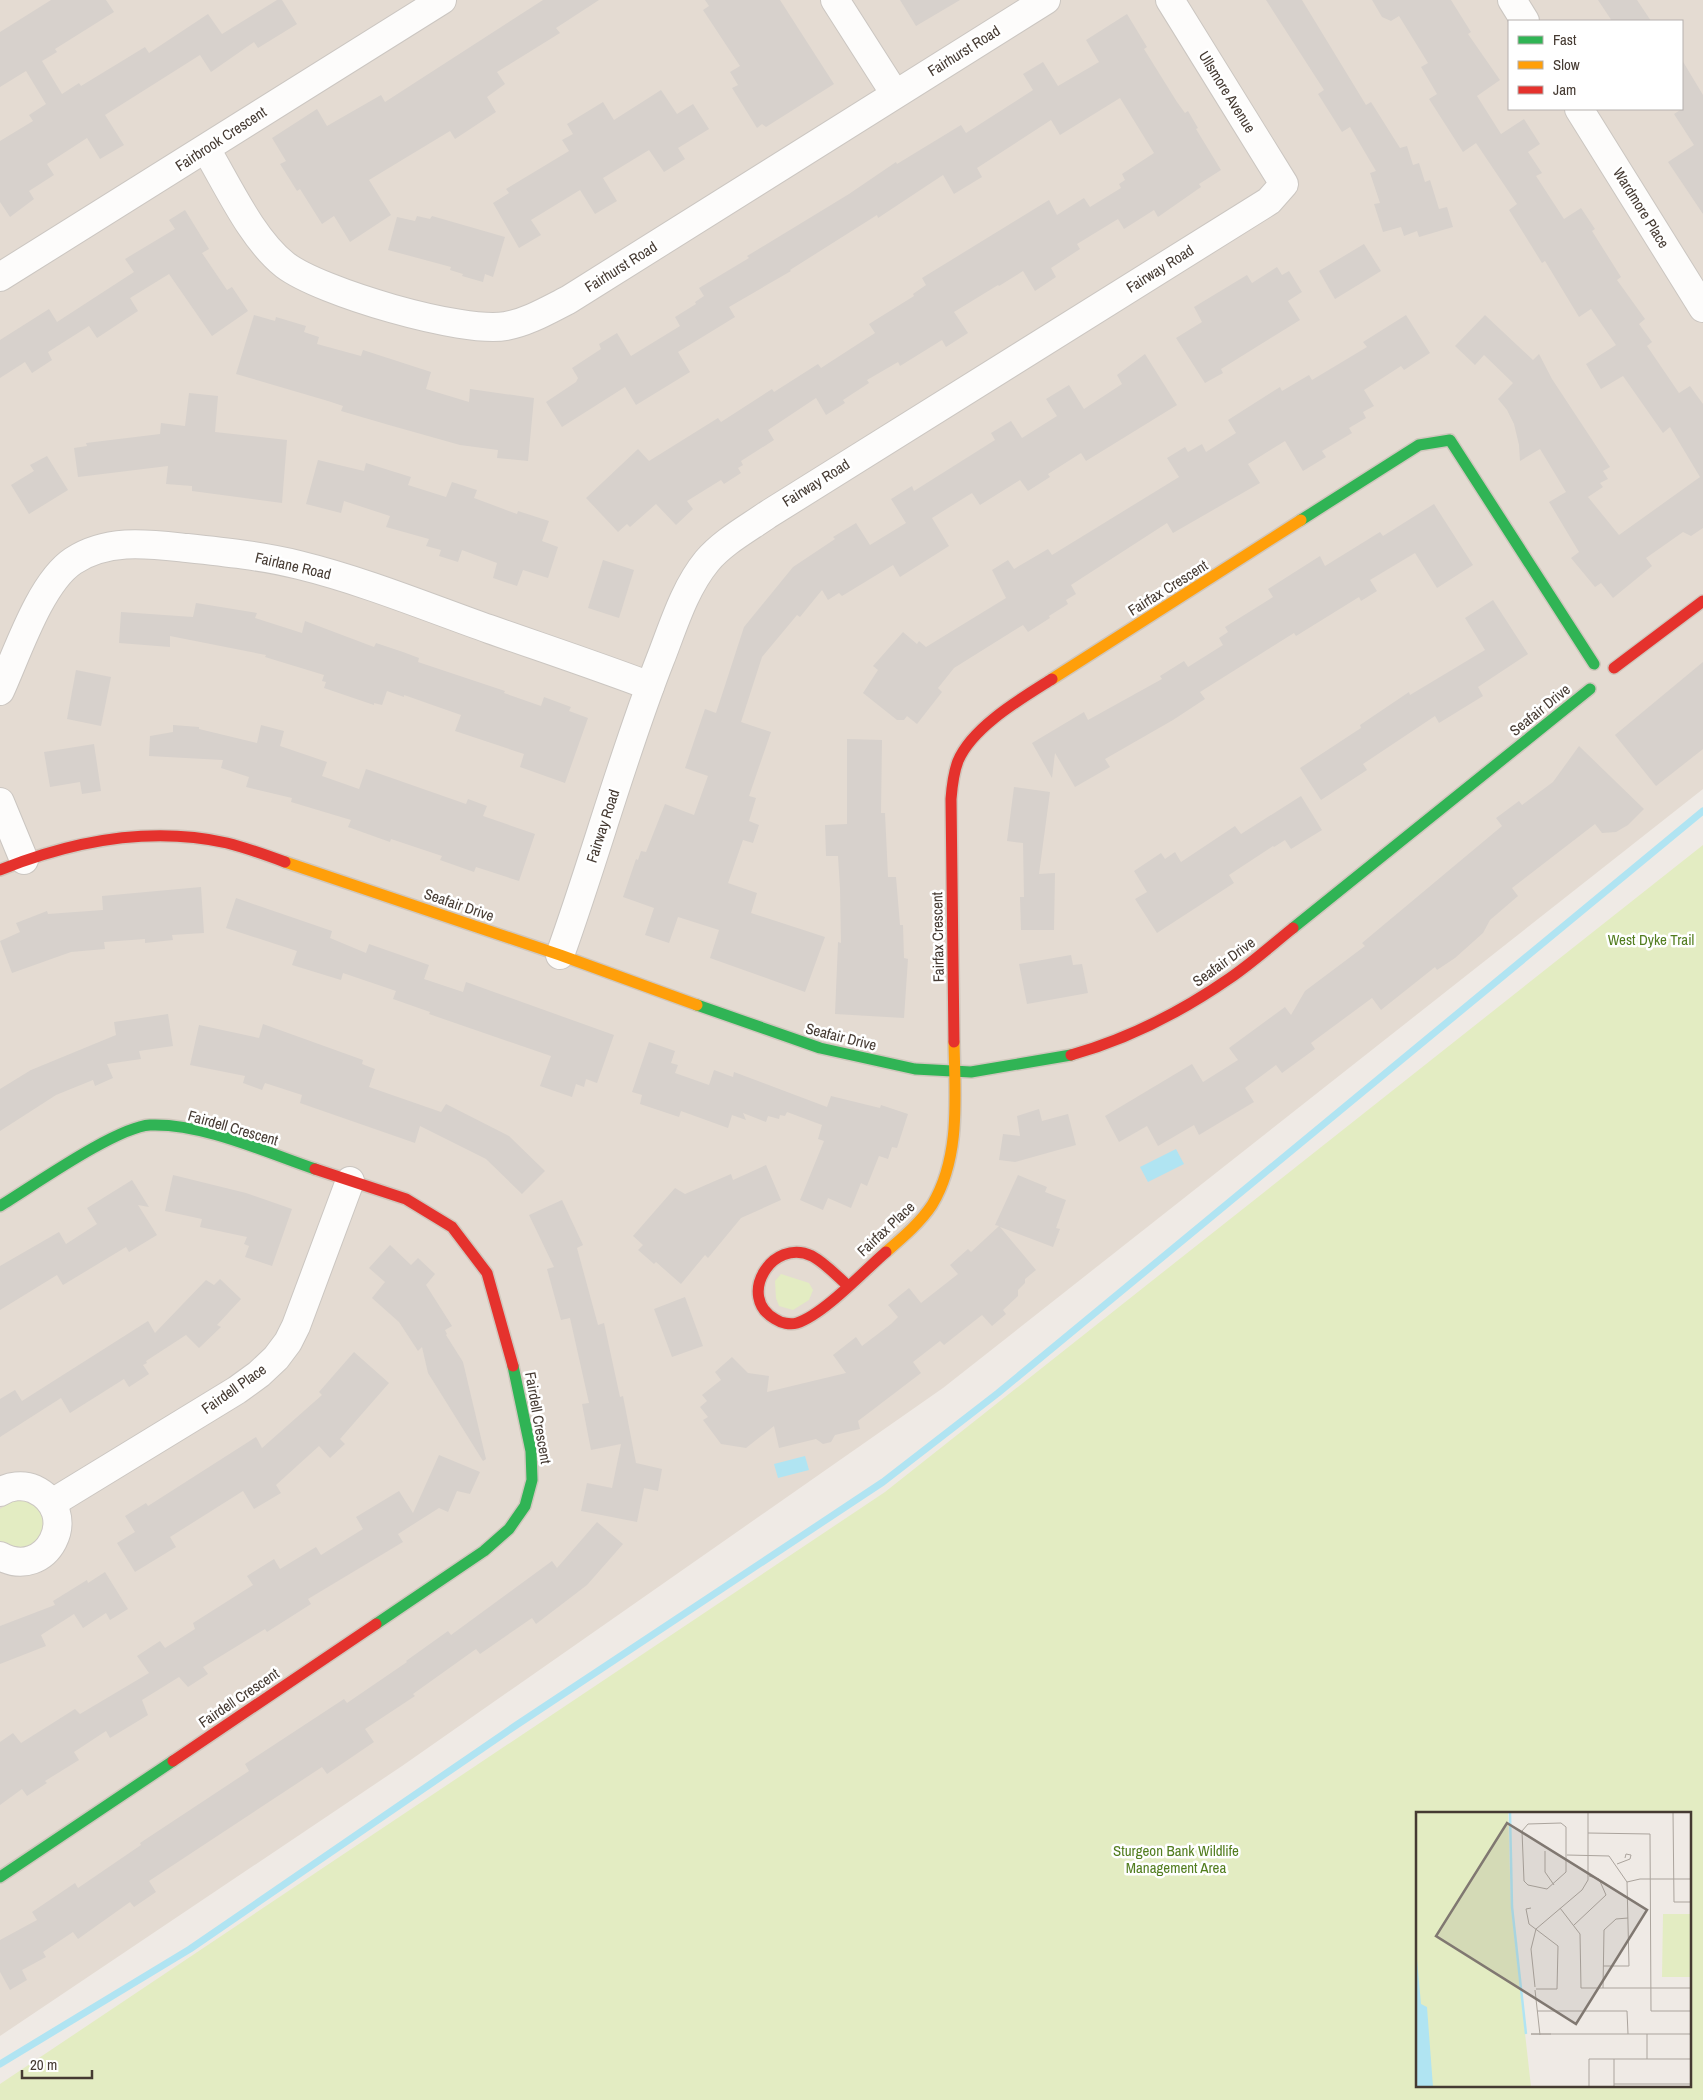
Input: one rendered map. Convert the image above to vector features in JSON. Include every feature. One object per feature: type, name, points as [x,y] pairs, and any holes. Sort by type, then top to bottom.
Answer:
[{"type":"street","name":"Fairbrook Crescent","points":[[0,277],[206,150],[442,0]]},
{"type":"street","points":[[836,0],[895,94]]},
{"type":"street","name":"Fairhurst Road","points":[[206,150],[268,248],[285,264],[305,278],[333,290],[454,323],[481,327],[504,326],[525,321],[568,300],[1046,0]]},
{"type":"street","name":"Ullsmore Avenue","points":[[1170,0],[1284,184]]},
{"type":"street","points":[[1512,0],[1524,20]]},
{"type":"street","name":"Wardmore Place","points":[[1581,110],[1703,308]]},
{"type":"street","name":"Fairway Road","points":[[560,955],[650,686],[692,584],[707,561],[740,533],[844,466],[1269,201],[1284,184]]},
{"type":"street","name":"Fairfax Crescent","points":[[955,1073],[951,833],[953,777],[958,759],[984,725],[1056,676],[1419,445],[1450,440],[1594,664]]},
{"type":"street","name":"Fairlane Road","points":[[0,691],[38,606],[64,567],[88,552],[110,546],[145,544],[234,552],[299,565],[355,581],[650,686]]},
{"type":"street","points":[[1594,664],[1603,662],[1616,673],[1703,601]]},
{"type":"street","name":"Seafair Drive","points":[[12,865],[77,844],[150,834],[184,836],[224,842],[560,955],[793,1040],[834,1053],[890,1064],[955,1073],[1064,1057],[1104,1046],[1132,1035],[1203,997],[1256,958],[1595,691],[1586,675],[1594,664]]},
{"type":"street","points":[[0,802],[12,865]]},
{"type":"street","name":"Fairfax Place","points":[[846,1285],[818,1260],[807,1254],[795,1252],[783,1254],[768,1265],[759,1281],[758,1294],[762,1305],[769,1315],[778,1322],[790,1326],[800,1324],[811,1317],[911,1230],[931,1206],[944,1181],[955,1126],[955,1073]]},
{"type":"street","name":"Fairdell Crescent","points":[[0,1206],[108,1140],[129,1130],[149,1125],[182,1128],[212,1134],[406,1199],[434,1214],[452,1227],[487,1273],[508,1341],[531,1451],[532,1480],[525,1506],[509,1529],[484,1551],[0,1877]]},
{"type":"street","name":"Fairdell Place","points":[[52,1504],[236,1390],[259,1374],[276,1358],[296,1326],[350,1181]]},
{"type":"street","points":[[0,1492],[17,1486],[30,1488],[42,1493],[52,1504],[58,1525],[56,1537],[50,1548],[41,1556],[30,1561],[18,1562],[0,1556]]},
{"type":"shaded area","points":[[0,0],[1703,0],[1703,789],[943,1388],[402,1766],[0,2036]]},
{"type":"green space","points":[[1703,845],[1703,2100],[0,2100],[0,2084],[885,1492]]},
{"type":"green space","points":[[781,1274],[809,1283],[813,1290],[809,1300],[793,1310],[779,1306],[776,1298],[775,1281]]},
{"type":"green space","points":[[13,1500],[25,1501],[31,1504],[44,1516],[44,1533],[37,1544],[13,1549],[0,1541],[0,1509]]},
{"type":"water","points":[[1176,1149],[1184,1164],[1148,1182],[1140,1167]]},
{"type":"water","points":[[805,1456],[809,1470],[778,1478],[774,1464]]},
{"type":"building","points":[[51,0],[106,0],[114,12],[55,49],[57,52],[42,61],[62,94],[79,83],[81,86],[145,47],[149,53],[208,14],[222,34],[277,0],[282,0],[297,24],[258,48],[254,42],[211,72],[200,55],[105,115],[124,145],[100,159],[87,138],[47,164],[54,175],[29,191],[34,199],[10,217],[0,202],[0,141],[33,121],[29,115],[46,104],[26,71],[0,87],[0,32]]},
{"type":"building","points":[[543,0],[599,0],[556,28],[560,33],[497,72],[505,84],[487,97],[496,112],[455,139],[450,131],[369,180],[391,215],[350,242],[334,216],[322,224],[300,189],[297,191],[280,164],[286,161],[272,138],[317,109],[327,126],[381,95],[385,102]]},
{"type":"building","points":[[705,0],[780,0],[834,84],[766,127],[762,124],[757,128],[732,88],[738,85],[730,72],[740,66],[703,10],[709,6]]},
{"type":"building","points":[[900,0],[960,0],[916,26]]},
{"type":"building","points":[[1266,0],[1302,0],[1366,105],[1371,102],[1400,148],[1407,146],[1413,165],[1419,163],[1425,182],[1430,180],[1439,209],[1447,207],[1453,227],[1419,237],[1417,231],[1404,236],[1401,227],[1383,232],[1374,204],[1380,203],[1370,173],[1376,171],[1350,127],[1342,132],[1318,94],[1324,90]]},
{"type":"building","points":[[1372,0],[1451,0],[1471,32],[1468,34],[1500,80],[1477,96],[1501,134],[1524,119],[1540,144],[1528,152],[1542,173],[1536,176],[1564,219],[1581,208],[1595,229],[1592,231],[1621,277],[1617,280],[1645,319],[1639,324],[1652,342],[1647,346],[1679,393],[1690,386],[1703,404],[1703,528],[1691,536],[1683,532],[1646,558],[1652,566],[1613,598],[1601,583],[1595,587],[1571,558],[1579,552],[1549,502],[1566,492],[1540,449],[1520,461],[1519,445],[1514,424],[1507,410],[1498,399],[1513,383],[1484,355],[1475,365],[1455,346],[1485,315],[1533,360],[1539,354],[1552,379],[1610,467],[1603,471],[1608,479],[1600,483],[1603,487],[1588,497],[1619,535],[1700,477],[1670,427],[1663,433],[1623,376],[1601,389],[1586,364],[1616,345],[1591,309],[1579,317],[1545,261],[1542,263],[1509,210],[1517,204],[1476,143],[1463,152],[1429,99],[1437,94],[1421,67],[1428,63],[1399,16],[1391,21],[1382,17]]},
{"type":"building","points":[[1598,0],[1637,0],[1650,20],[1611,20]]},
{"type":"building","points":[[1127,14],[1147,47],[1144,49],[1177,102],[1185,113],[1188,111],[1198,128],[1196,129],[1221,170],[1199,184],[1201,187],[1158,217],[1154,210],[1124,229],[1118,219],[1077,244],[1080,249],[1051,268],[1056,277],[1035,291],[1023,271],[954,312],[968,333],[946,347],[942,340],[900,366],[898,362],[867,380],[869,383],[843,400],[845,403],[826,415],[816,398],[768,430],[774,440],[741,461],[743,465],[738,468],[741,473],[724,484],[721,480],[687,501],[693,509],[676,525],[656,504],[630,527],[627,524],[618,532],[586,498],[638,449],[649,461],[718,418],[721,422],[772,389],[774,392],[818,364],[821,368],[875,333],[869,324],[914,296],[913,294],[926,285],[922,278],[1049,200],[1057,215],[1084,198],[1090,207],[1121,188],[1119,184],[1125,180],[1122,174],[1154,153],[1120,98],[1060,135],[1051,120],[977,168],[982,177],[954,194],[943,175],[878,218],[877,215],[791,271],[729,307],[735,317],[678,352],[690,372],[636,405],[625,387],[562,427],[546,402],[576,382],[578,378],[572,368],[601,349],[599,344],[617,333],[631,356],[680,326],[675,317],[696,304],[695,302],[704,296],[699,288],[749,258],[747,256],[849,194],[896,162],[897,164],[961,125],[966,133],[1033,90],[1023,74],[1043,62],[1058,86],[1099,62],[1086,40]]},
{"type":"building","points":[[1683,62],[1703,95],[1703,214],[1668,162],[1694,145],[1674,114],[1683,110]]},
{"type":"building","points":[[661,90],[677,114],[693,104],[709,129],[678,148],[685,159],[664,172],[649,150],[603,178],[617,201],[595,214],[580,190],[531,220],[541,235],[519,248],[493,203],[509,193],[506,189],[569,151],[562,140],[573,134],[567,124],[603,102],[614,120]]},
{"type":"building","points":[[185,210],[209,249],[202,253],[227,290],[232,287],[248,311],[212,336],[169,274],[130,298],[138,311],[97,338],[89,326],[48,352],[52,360],[32,373],[25,362],[0,378],[0,340],[49,309],[57,322],[134,272],[125,259],[175,229],[169,220]]},
{"type":"building","points":[[417,216],[430,219],[432,216],[505,237],[493,277],[485,274],[483,282],[462,276],[463,274],[450,270],[451,267],[388,250],[397,217],[415,221]]},
{"type":"building","points":[[1364,244],[1381,271],[1335,299],[1319,271]]},
{"type":"building","points":[[1277,267],[1282,275],[1289,271],[1302,292],[1288,301],[1300,320],[1221,369],[1223,373],[1205,383],[1176,338],[1202,322],[1194,307],[1247,275],[1252,283]]},
{"type":"building","points":[[254,315],[275,321],[276,317],[306,326],[304,332],[319,337],[317,344],[361,356],[363,350],[431,372],[426,389],[469,402],[470,389],[534,398],[528,461],[497,458],[498,450],[460,445],[389,425],[341,411],[343,406],[328,401],[236,374]]},
{"type":"building","points":[[1406,315],[1430,353],[1404,370],[1401,366],[1364,390],[1374,406],[1363,412],[1366,418],[1349,428],[1352,433],[1322,451],[1326,457],[1303,471],[1285,441],[1248,464],[1260,483],[1173,533],[1167,523],[1071,585],[1076,594],[1066,600],[1068,604],[1049,616],[1050,618],[1028,632],[1023,625],[954,668],[938,688],[942,692],[917,724],[907,716],[904,720],[897,720],[863,693],[878,670],[873,666],[903,632],[917,644],[919,641],[926,647],[1006,598],[992,570],[1008,560],[1014,569],[1048,549],[1052,555],[1179,477],[1167,458],[1185,447],[1188,452],[1202,444],[1206,452],[1236,433],[1228,420],[1280,387],[1282,391],[1309,375],[1312,380],[1367,347],[1363,342]]},
{"type":"building","points":[[1145,354],[1177,405],[1086,461],[1081,453],[1048,474],[1050,477],[1028,491],[1020,480],[980,505],[972,493],[932,518],[949,546],[900,577],[893,565],[842,596],[839,593],[828,600],[822,590],[800,617],[797,615],[762,657],[741,722],[771,732],[749,796],[756,798],[749,821],[759,825],[753,843],[743,840],[728,883],[757,893],[751,913],[825,937],[805,992],[710,958],[719,930],[678,917],[669,943],[645,935],[654,908],[623,897],[636,859],[638,860],[641,851],[646,852],[665,804],[694,815],[708,776],[685,768],[705,709],[716,713],[744,627],[793,567],[835,539],[833,537],[856,523],[870,545],[906,523],[891,499],[912,486],[914,491],[995,440],[991,433],[1011,421],[1022,438],[1057,416],[1046,399],[1069,385],[1084,409],[1122,384],[1117,375]]},
{"type":"building","points":[[189,393],[218,396],[215,432],[287,440],[282,503],[192,491],[192,486],[166,484],[168,466],[78,477],[74,448],[87,446],[86,443],[160,434],[161,423],[185,426]]},
{"type":"building","points":[[47,456],[68,490],[29,514],[11,485],[34,471],[30,465]]},
{"type":"building","points":[[318,460],[364,471],[366,463],[411,477],[408,485],[446,497],[452,482],[477,490],[474,498],[517,514],[518,511],[549,521],[542,541],[558,547],[548,578],[523,570],[517,586],[493,578],[497,563],[462,550],[458,562],[439,556],[441,550],[426,546],[429,539],[386,527],[390,516],[344,501],[341,513],[306,504]]},
{"type":"building","points":[[1434,504],[1473,565],[1437,588],[1415,553],[1370,580],[1377,591],[1361,601],[1359,597],[1296,636],[1294,633],[1200,692],[1205,699],[1173,720],[1105,759],[1110,767],[1075,787],[1055,753],[1052,778],[1032,743],[1084,712],[1088,720],[1162,679],[1160,676],[1184,661],[1188,667],[1223,645],[1219,638],[1228,632],[1225,627],[1273,597],[1268,589],[1320,556],[1325,566],[1380,532],[1383,536]]},
{"type":"building","points":[[603,560],[634,570],[619,618],[588,608]]},
{"type":"building","points":[[1493,600],[1528,654],[1478,687],[1483,696],[1439,723],[1435,716],[1363,764],[1367,770],[1321,800],[1300,768],[1361,728],[1360,725],[1409,692],[1410,695],[1485,650],[1465,618]]},
{"type":"building","points":[[196,603],[257,613],[255,618],[302,633],[305,621],[374,647],[376,643],[403,652],[419,658],[418,662],[505,691],[504,693],[541,706],[544,697],[571,707],[569,711],[588,718],[565,783],[520,767],[524,754],[455,731],[461,715],[404,695],[404,697],[387,691],[382,705],[374,703],[374,705],[324,688],[326,682],[322,681],[324,675],[265,657],[266,655],[170,636],[170,647],[119,643],[121,612],[193,617]]},
{"type":"building","points":[[1703,662],[1703,749],[1656,786],[1615,735]]},
{"type":"building","points":[[76,670],[111,677],[101,726],[67,719]]},
{"type":"building","points":[[173,725],[199,727],[199,729],[257,743],[261,725],[284,731],[280,746],[327,762],[322,776],[359,789],[366,769],[466,804],[468,799],[487,806],[483,816],[535,834],[519,881],[476,867],[474,872],[440,860],[442,856],[391,839],[390,842],[348,827],[351,820],[291,802],[292,798],[246,787],[249,777],[221,768],[223,760],[149,756],[150,736],[173,732]]},
{"type":"building","points":[[847,739],[882,740],[881,813],[885,813],[888,877],[896,877],[900,925],[903,925],[904,958],[908,959],[904,1018],[835,1014],[838,942],[841,943],[840,889],[838,856],[826,856],[825,825],[847,824]]},
{"type":"building","points":[[94,744],[101,791],[82,794],[80,782],[50,787],[44,752]]},
{"type":"building","points":[[1579,746],[1644,809],[1628,825],[1616,832],[1602,833],[1595,824],[1512,888],[1518,896],[1490,920],[1483,933],[1455,958],[1437,970],[1435,967],[1381,1010],[1372,998],[1311,1043],[1315,1049],[1282,1073],[1276,1065],[1245,1088],[1254,1102],[1199,1135],[1194,1125],[1158,1146],[1147,1126],[1119,1142],[1105,1116],[1192,1064],[1203,1082],[1238,1060],[1229,1048],[1285,1007],[1291,1015],[1305,991],[1365,946],[1362,943],[1502,826],[1496,818],[1519,801],[1522,805],[1553,782]]},
{"type":"building","points":[[1014,787],[1050,792],[1039,874],[1055,873],[1054,930],[1021,930],[1020,897],[1024,897],[1023,843],[1007,841]]},
{"type":"building","points":[[1301,796],[1322,830],[1291,849],[1285,840],[1273,846],[1229,875],[1234,883],[1157,933],[1135,899],[1147,892],[1134,871],[1161,853],[1165,859],[1175,852],[1181,862],[1235,826],[1241,834]]},
{"type":"building","points":[[201,887],[204,933],[172,935],[173,940],[145,943],[145,939],[104,942],[105,949],[71,952],[12,973],[0,941],[20,932],[16,923],[47,911],[48,914],[103,910],[102,896]]},
{"type":"building","points":[[236,898],[332,931],[330,938],[366,953],[369,944],[429,965],[424,979],[463,992],[466,982],[614,1035],[597,1083],[586,1079],[584,1087],[576,1084],[572,1097],[540,1086],[551,1056],[429,1014],[430,1012],[393,999],[396,991],[343,973],[341,980],[292,965],[297,951],[226,928]]},
{"type":"building","points":[[1071,955],[1073,965],[1082,964],[1088,993],[1027,1004],[1019,964]]},
{"type":"building","points":[[168,1014],[173,1046],[139,1051],[141,1059],[107,1064],[113,1078],[95,1086],[93,1080],[56,1095],[0,1131],[0,1089],[31,1070],[116,1035],[114,1022]]},
{"type":"building","points":[[263,1024],[363,1060],[362,1064],[375,1069],[369,1087],[441,1112],[446,1104],[509,1136],[545,1171],[522,1194],[486,1159],[420,1126],[415,1143],[300,1103],[302,1095],[265,1083],[262,1090],[243,1083],[245,1076],[190,1065],[199,1025],[259,1038]]},
{"type":"building","points":[[649,1042],[675,1051],[671,1063],[678,1065],[675,1073],[709,1085],[714,1070],[733,1077],[734,1072],[827,1107],[831,1096],[880,1108],[881,1105],[908,1114],[897,1148],[892,1147],[888,1159],[879,1156],[867,1186],[861,1183],[851,1208],[828,1198],[823,1210],[800,1200],[824,1141],[818,1139],[822,1125],[787,1112],[785,1116],[780,1115],[779,1119],[768,1116],[766,1122],[743,1113],[746,1120],[732,1115],[728,1128],[681,1111],[679,1117],[640,1104],[642,1095],[632,1092]]},
{"type":"building","points":[[1039,1109],[1042,1121],[1068,1114],[1076,1145],[1015,1162],[999,1160],[1003,1134],[1020,1136],[1017,1116]]},
{"type":"building","points":[[766,1165],[781,1200],[741,1218],[708,1258],[705,1255],[681,1284],[656,1262],[654,1264],[638,1250],[643,1245],[633,1236],[675,1188],[685,1194],[731,1174],[733,1180]]},
{"type":"building","points":[[173,1175],[246,1193],[292,1209],[272,1266],[245,1257],[249,1246],[244,1244],[247,1237],[200,1227],[202,1219],[165,1211]]},
{"type":"building","points":[[1018,1175],[1047,1187],[1045,1192],[1066,1200],[1056,1228],[1060,1229],[1053,1247],[1000,1227],[1036,1270],[1025,1279],[1025,1283],[1018,1290],[1018,1296],[1003,1310],[1006,1314],[992,1326],[982,1315],[944,1345],[940,1341],[913,1362],[921,1373],[858,1421],[860,1429],[835,1435],[831,1442],[823,1444],[816,1439],[779,1448],[774,1426],[746,1448],[721,1444],[703,1420],[708,1417],[700,1407],[707,1401],[702,1395],[721,1380],[715,1372],[732,1357],[748,1373],[769,1376],[767,1392],[846,1373],[833,1355],[856,1337],[862,1346],[891,1324],[898,1317],[888,1305],[909,1288],[921,1303],[958,1274],[950,1265],[968,1249],[971,1252],[999,1226],[995,1225]]},
{"type":"building","points":[[132,1180],[149,1207],[138,1205],[157,1235],[129,1252],[126,1247],[63,1285],[57,1275],[0,1310],[0,1266],[59,1232],[66,1244],[97,1224],[87,1208]]},
{"type":"building","points":[[562,1200],[583,1245],[577,1248],[598,1325],[604,1323],[620,1397],[623,1396],[636,1463],[662,1469],[658,1491],[644,1488],[637,1522],[581,1511],[587,1483],[612,1488],[621,1444],[591,1450],[582,1404],[589,1403],[570,1318],[561,1320],[547,1269],[554,1267],[529,1215]]},
{"type":"building","points":[[390,1245],[411,1265],[418,1258],[435,1274],[426,1285],[452,1326],[445,1330],[446,1335],[463,1362],[486,1459],[483,1461],[428,1373],[422,1347],[418,1351],[399,1322],[372,1298],[385,1282],[369,1268]]},
{"type":"building","points":[[220,1279],[241,1299],[217,1325],[221,1327],[199,1348],[186,1335],[146,1361],[147,1363],[143,1365],[149,1374],[129,1387],[124,1379],[70,1413],[61,1398],[0,1437],[0,1399],[15,1390],[22,1401],[148,1321],[155,1333],[206,1280],[214,1285]]},
{"type":"building","points":[[685,1297],[703,1346],[672,1357],[654,1309]]},
{"type":"building","points":[[354,1352],[389,1383],[340,1439],[345,1444],[330,1458],[319,1446],[276,1485],[281,1493],[254,1509],[243,1491],[170,1537],[176,1547],[135,1572],[117,1543],[135,1532],[125,1516],[146,1503],[148,1506],[256,1437],[262,1448],[322,1395],[319,1392]]},
{"type":"building","points":[[439,1455],[480,1472],[470,1494],[457,1491],[448,1512],[439,1508],[398,1534],[403,1542],[308,1599],[311,1604],[267,1632],[265,1629],[203,1667],[208,1674],[188,1687],[179,1677],[142,1700],[148,1715],[110,1738],[106,1731],[74,1752],[79,1760],[45,1781],[47,1783],[27,1796],[22,1789],[0,1805],[0,1742],[13,1733],[21,1743],[75,1709],[80,1714],[149,1673],[137,1656],[160,1641],[165,1648],[195,1629],[193,1623],[253,1585],[247,1576],[274,1559],[280,1569],[316,1547],[321,1555],[363,1529],[356,1517],[399,1491],[413,1513]]},
{"type":"building","points":[[597,1522],[623,1544],[587,1585],[536,1624],[532,1618],[480,1654],[476,1649],[413,1694],[415,1696],[365,1729],[374,1742],[327,1774],[322,1767],[149,1881],[156,1892],[134,1907],[130,1902],[78,1939],[73,1932],[43,1952],[46,1957],[22,1970],[27,1980],[10,1990],[0,1972],[0,1940],[37,1920],[32,1912],[75,1883],[78,1888],[141,1845],[140,1843],[249,1771],[245,1764],[344,1699],[347,1703],[448,1631],[451,1635],[552,1561],[557,1568]]},
{"type":"building","points":[[105,1572],[128,1609],[110,1620],[106,1613],[83,1628],[74,1614],[41,1635],[46,1646],[0,1664],[0,1626],[55,1605],[53,1601],[87,1580],[88,1583]]},
{"type":"waterway","points":[[0,2064],[190,1949],[515,1726],[883,1482],[998,1393],[1703,811]]},
{"type":"traffic: fast","points":[[1301,520],[1419,445],[1450,440],[1594,664]]},
{"type":"traffic: fast","points":[[1293,928],[1590,689]]},
{"type":"traffic: fast","points":[[697,1005],[820,1048],[915,1069],[971,1072],[1071,1055]]},
{"type":"traffic: fast","points":[[0,1206],[96,1146],[135,1128],[150,1125],[191,1129],[212,1134],[255,1147],[315,1169]]},
{"type":"traffic: fast","points":[[376,1624],[484,1551],[509,1529],[525,1506],[532,1480],[531,1451],[513,1366]]},
{"type":"traffic: fast","points":[[0,1877],[173,1761]]},
{"type":"traffic: slow","points":[[1052,679],[1301,520]]},
{"type":"traffic: slow","points":[[285,862],[560,955],[697,1005]]},
{"type":"traffic: slow","points":[[886,1252],[911,1230],[927,1212],[941,1186],[948,1167],[954,1126],[954,1042]]},
{"type":"traffic: jam","points":[[1614,668],[1703,601]]},
{"type":"traffic: jam","points":[[954,1042],[951,799],[955,771],[965,748],[986,725],[1013,704],[1052,679]]},
{"type":"traffic: jam","points":[[0,870],[55,851],[83,844],[140,836],[198,838],[227,843],[285,862]]},
{"type":"traffic: jam","points":[[1071,1055],[1133,1033],[1173,1013],[1238,972],[1293,928]]},
{"type":"traffic: jam","points":[[315,1169],[406,1199],[452,1227],[487,1273],[513,1366]]},
{"type":"traffic: jam","points":[[847,1285],[817,1259],[797,1252],[784,1255],[772,1262],[764,1272],[759,1284],[759,1297],[764,1309],[775,1319],[780,1322],[797,1323],[831,1302],[886,1252]]},
{"type":"traffic: jam","points":[[173,1761],[376,1624]]},
{"type":"park label","name":"West Dyke Trail","points":[[1651,940]]},
{"type":"park label","name":"Sturgeon Bank Wildlife Management Area","points":[[1176,1860]]}]
